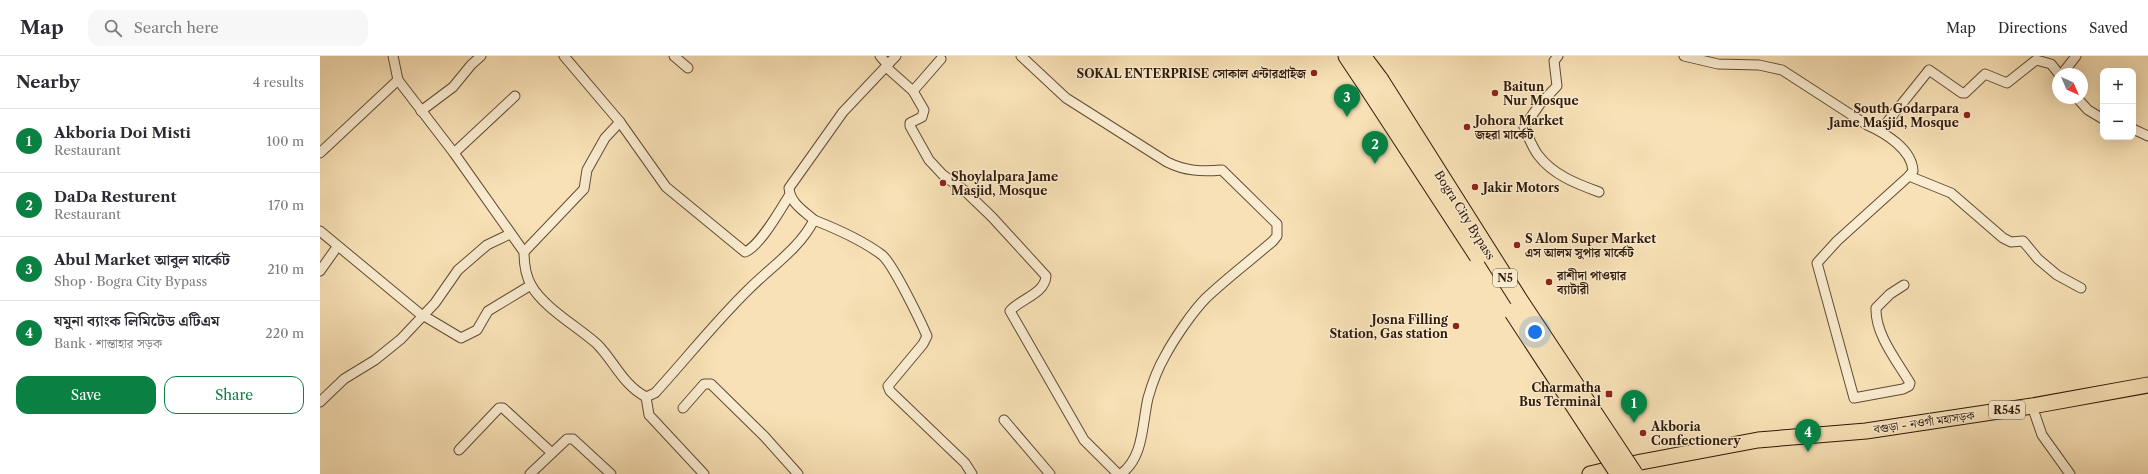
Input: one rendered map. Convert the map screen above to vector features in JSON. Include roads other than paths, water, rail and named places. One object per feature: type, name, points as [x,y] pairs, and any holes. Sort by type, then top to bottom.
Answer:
[{"type":"highway","name":"Bogra City Bypass","points":[[1347,56],[1374,84],[1634,474]]},
{"type":"highway","name":"Bogra City Bypass","points":[[1362,56],[1374,84],[1619,474]]},
{"type":"main road","name":"বগুড়া - নওগাঁ মহাসড়ক","points":[[1590,474],[1641,462],[1758,440],[1866,431],[2032,406],[2148,385]]},
{"type":"street","points":[[393,56],[398,80],[454,153],[524,252],[524,262],[531,285],[549,306],[597,345],[621,377],[646,397],[649,415],[704,474]]},
{"type":"street","points":[[421,111],[453,87],[471,65],[481,56]]},
{"type":"street","points":[[564,56],[620,122],[666,187],[745,252],[749,250],[760,238],[789,196],[789,188],[843,112],[896,56]]},
{"type":"street","points":[[674,56],[688,68]]},
{"type":"street","points":[[880,56],[887,66],[912,91],[924,110],[922,117],[910,123],[910,126],[929,160],[943,175],[992,217],[1046,276],[1046,281],[1033,295],[1010,311],[1084,440],[1118,474]]},
{"type":"street","points":[[1021,56],[1066,98],[1168,162],[1182,169],[1208,171],[1222,170],[1277,224],[1277,236],[1274,241],[1205,299],[1164,357],[1149,397],[1136,456],[1126,470],[1121,474]]},
{"type":"street","points":[[1558,56],[1554,61],[1557,86],[1540,104],[1524,127],[1538,155],[1553,169],[1574,183],[1599,192]]},
{"type":"street","points":[[1684,56],[1718,64],[1759,65],[1782,70],[1867,125],[1880,131],[1909,155],[1913,171],[1909,176],[1837,241],[1817,263],[1854,398],[1903,389],[1909,386],[1910,383],[1882,336],[1876,317],[1876,308],[1890,294],[1904,285]]},
{"type":"street","points":[[2065,68],[2076,56]]},
{"type":"street","points":[[912,91],[941,60]]},
{"type":"street","points":[[1880,131],[1928,70],[1962,93],[1965,93],[1985,74],[2007,83],[2036,60],[2051,64],[2055,68]]},
{"type":"street","points":[[320,153],[398,80]]},
{"type":"street","points":[[454,153],[515,96]]},
{"type":"street","points":[[2082,104],[2088,110],[2100,117]]},
{"type":"street","points":[[524,252],[584,189],[586,170],[605,138],[620,122]]},
{"type":"street","points":[[2136,130],[2148,136]]},
{"type":"street","points":[[1909,176],[1951,193],[2003,238],[2010,242],[2023,241],[2038,259],[2057,275],[2081,288]]},
{"type":"street","points":[[789,196],[814,220],[840,230],[883,256],[892,269],[926,336],[923,344],[888,386],[890,391],[965,463],[972,474]]},
{"type":"street","points":[[646,397],[655,393],[748,290],[800,242],[814,220]]},
{"type":"street","points":[[320,231],[337,247],[423,315],[461,338],[477,330],[488,311],[531,285]]},
{"type":"street","points":[[320,402],[344,379],[375,360],[401,339],[435,302],[458,270],[487,245],[510,234]]},
{"type":"street","points":[[320,271],[337,247]]},
{"type":"street","points":[[683,408],[704,384],[711,384],[764,436],[798,474]]},
{"type":"street","points":[[2032,406],[2042,435],[2070,474]]},
{"type":"street","points":[[460,450],[499,408],[503,408],[552,453]]},
{"type":"street","points":[[1004,420],[1050,474]]},
{"type":"street","points":[[530,474],[567,439],[573,439],[611,474]]},
{"type":"place","name":"SOKAL ENTERPRISE সোকাল এন্টারপ্রাইজ","points":[[1314,73]]},
{"type":"place","name":"Baitun Nur Mosque","points":[[1495,93]]},
{"type":"place","name":"South Godarpara Jame Masjid, Mosque","points":[[1967,115]]},
{"type":"place","name":"Abul Market আবুল মার্কেট","points":[[1347,117]]},
{"type":"place","name":"Johora Market জহরা মার্কেট","points":[[1467,127]]},
{"type":"place","name":"DaDa Resturent","points":[[1375,164]]},
{"type":"place","name":"Shoylalpara Jame Masjid, Mosque","points":[[943,183]]},
{"type":"place","name":"Jakir Motors","points":[[1475,187]]},
{"type":"place","name":"S Alom Super Market এস আলম সুপার মার্কেট","points":[[1517,245]]},
{"type":"place","name":"রাশীদা পাওয়ার ব্যাটারী","points":[[1549,282]]},
{"type":"place","name":"Josna Filling Station, Gas station","points":[[1456,326]]},
{"type":"place","name":"Charmatha Bus Terminal","points":[[1609,394]]},
{"type":"place","name":"Akboria Doi Misti","points":[[1634,423]]},
{"type":"place","name":"Akboria Confectionery","points":[[1643,433]]},
{"type":"place","name":"যমুনা ব্যাংক লিমিটেড এটিএম","points":[[1808,452]]}]
